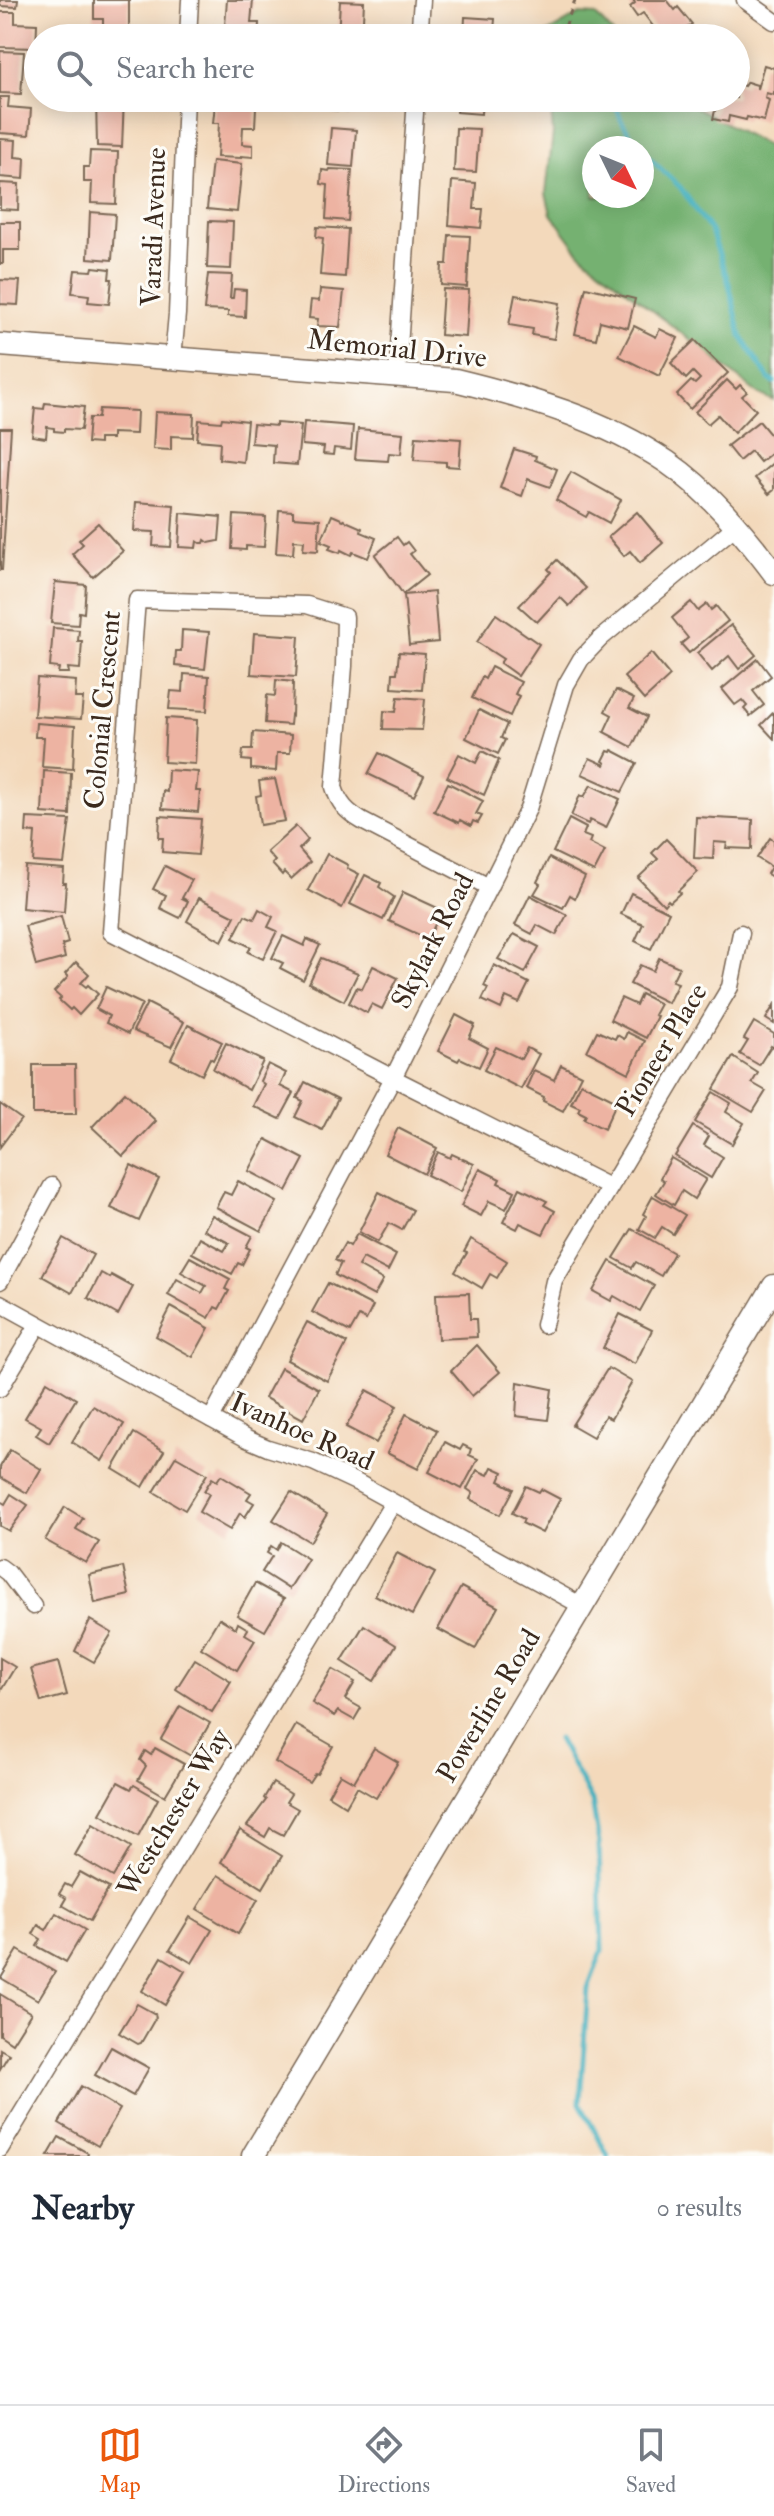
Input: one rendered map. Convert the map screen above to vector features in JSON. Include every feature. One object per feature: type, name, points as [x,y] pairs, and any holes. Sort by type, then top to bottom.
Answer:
[{"type":"main road","name":"Memorial Drive","points":[[0,345],[455,380],[520,396],[619,434],[668,463],[737,525],[774,573]]},
{"type":"main road","name":"Powerline Road","points":[[253,2156],[774,1286]]},
{"type":"street","points":[[189,24],[190,0]]},
{"type":"street","points":[[420,24],[422,0]]},
{"type":"street","points":[[745,0],[774,21]]},
{"type":"street","name":"Varadi Avenue","points":[[173,358],[185,112]]},
{"type":"street","points":[[397,377],[415,112]]},
{"type":"street","name":"Skylark Road","points":[[211,1419],[393,1078],[528,809],[566,685],[581,659],[601,638],[737,525]]},
{"type":"street","name":"Colonial Crescent","points":[[393,1078],[111,932],[137,600],[307,605],[345,617],[334,787],[338,800],[346,811],[362,821],[489,887]]},
{"type":"street","name":"Pioneer Place","points":[[544,1325],[554,1281],[730,987],[741,933]]},
{"type":"street","points":[[393,1078],[609,1187]]},
{"type":"street","points":[[0,1281],[52,1186]]},
{"type":"street","name":"Ivanhoe Road","points":[[0,1303],[257,1444],[324,1467],[584,1607]]},
{"type":"street","points":[[0,1388],[38,1325]]},
{"type":"street","name":"Westchester Way","points":[[0,2149],[393,1503]]},
{"type":"street","points":[[0,1567],[33,1606]]},
{"type":"path","points":[[566,24],[575,0]]},
{"type":"green space","points":[[580,14],[596,15],[604,24],[562,24]]},
{"type":"green space","points":[[551,112],[705,112],[774,150],[774,401],[757,393],[580,253],[551,214],[546,193],[553,133]]},
{"type":"building","points":[[0,0],[18,0],[17,7],[0,6]]},
{"type":"building","points":[[94,0],[129,0],[129,24],[103,24],[103,19],[94,19]]},
{"type":"building","points":[[227,0],[253,0],[251,23],[259,24],[225,24]]},
{"type":"building","points":[[633,0],[667,0],[675,10],[678,7],[692,24],[651,24],[643,13],[637,17],[630,7],[635,3]]},
{"type":"building","points":[[340,1],[364,2],[363,24],[339,24]]},
{"type":"building","points":[[0,12],[15,12],[15,23],[37,24],[24,24],[24,48],[0,47]]},
{"type":"building","points":[[465,17],[495,19],[495,24],[465,24]]},
{"type":"building","points":[[0,51],[24,52],[21,94],[0,93]]},
{"type":"building","points":[[764,65],[774,68],[774,95],[766,93],[765,98],[769,100],[764,121],[729,116],[728,122],[713,119],[715,112],[750,112],[750,83],[757,85],[757,89]]},
{"type":"building","points":[[0,97],[9,97],[8,107],[31,112],[29,135],[0,133]]},
{"type":"building","points":[[96,112],[123,112],[122,147],[97,146]]},
{"type":"building","points":[[214,112],[256,112],[255,127],[243,127],[242,144],[253,145],[253,157],[217,157],[219,123],[213,123]]},
{"type":"building","points":[[331,128],[356,130],[353,167],[328,165]]},
{"type":"building","points":[[456,128],[479,129],[476,172],[454,171]]},
{"type":"building","points":[[0,139],[16,140],[15,157],[25,158],[24,179],[0,177]]},
{"type":"building","points":[[90,151],[118,152],[116,204],[91,203],[92,182],[84,182],[84,167],[89,167]]},
{"type":"building","points":[[212,161],[242,164],[237,212],[207,209]]},
{"type":"building","points":[[322,170],[352,170],[348,221],[326,219],[328,185],[321,184]]},
{"type":"building","points":[[452,181],[476,183],[474,209],[483,209],[481,228],[449,225]]},
{"type":"building","points":[[0,183],[19,184],[18,210],[0,209]]},
{"type":"building","points":[[90,212],[115,214],[112,260],[88,258]]},
{"type":"building","points":[[209,221],[233,222],[231,269],[207,268]]},
{"type":"building","points":[[0,222],[20,222],[20,250],[3,250],[3,264],[0,264]]},
{"type":"building","points":[[317,227],[348,229],[345,277],[320,275],[323,238],[316,237]]},
{"type":"building","points":[[449,235],[470,236],[467,287],[441,285],[442,264],[447,264]]},
{"type":"building","points":[[93,267],[110,269],[109,304],[88,302],[89,295],[72,293],[75,270],[92,271]]},
{"type":"building","points":[[208,274],[232,275],[230,298],[233,298],[234,289],[246,290],[245,317],[228,316],[228,311],[204,310]]},
{"type":"building","points":[[0,280],[20,281],[18,305],[0,304]]},
{"type":"building","points":[[586,287],[635,299],[628,328],[600,321],[596,339],[575,334]]},
{"type":"building","points":[[320,289],[344,291],[340,327],[317,326],[318,319],[309,318],[311,300],[319,301]]},
{"type":"building","points":[[443,289],[469,290],[466,337],[440,335]]},
{"type":"building","points":[[515,295],[560,303],[554,339],[532,335],[533,329],[509,325]]},
{"type":"building","points":[[634,326],[656,337],[660,329],[678,338],[659,376],[619,356]]},
{"type":"building","points":[[695,340],[728,373],[690,409],[677,395],[691,381],[695,384],[700,379],[693,372],[686,379],[671,363]]},
{"type":"building","points":[[727,380],[736,389],[740,385],[747,392],[742,396],[756,410],[734,433],[718,415],[708,424],[695,412]]},
{"type":"building","points":[[45,403],[84,407],[81,430],[64,429],[64,432],[47,427],[46,438],[32,436],[35,408],[44,409]]},
{"type":"building","points":[[99,409],[137,411],[136,434],[112,433],[112,439],[99,439],[99,444],[87,443],[89,418],[98,418]]},
{"type":"building","points":[[155,412],[194,414],[193,437],[171,436],[171,450],[153,449]]},
{"type":"building","points":[[222,418],[247,421],[243,462],[219,459],[220,442],[197,440],[199,420],[221,422]]},
{"type":"building","points":[[759,421],[774,439],[774,451],[760,462],[751,451],[739,461],[727,446]]},
{"type":"building","points":[[304,422],[353,426],[351,450],[334,448],[333,455],[323,454],[324,447],[302,445]]},
{"type":"building","points":[[276,423],[301,425],[297,465],[273,463],[274,445],[251,443],[253,424],[276,426]]},
{"type":"building","points":[[0,428],[11,428],[2,570],[0,570]]},
{"type":"building","points":[[358,429],[403,433],[401,454],[389,453],[388,461],[355,459]]},
{"type":"building","points":[[416,436],[461,439],[459,467],[446,466],[446,462],[414,460]]},
{"type":"building","points":[[514,449],[536,456],[535,460],[557,469],[550,487],[528,479],[522,496],[500,488]]},
{"type":"building","points":[[774,462],[774,490],[769,494],[755,478]]},
{"type":"building","points":[[571,472],[621,500],[609,523],[589,512],[586,517],[556,500]]},
{"type":"building","points":[[136,502],[174,505],[171,547],[153,546],[154,532],[134,531]]},
{"type":"building","points":[[279,510],[293,511],[293,517],[320,519],[318,551],[303,550],[304,541],[294,540],[293,554],[276,553]]},
{"type":"building","points":[[637,512],[663,543],[640,563],[630,551],[624,556],[608,537]]},
{"type":"building","points":[[181,513],[221,517],[219,541],[197,541],[196,548],[179,547]]},
{"type":"building","points":[[234,515],[266,517],[264,547],[232,549]]},
{"type":"building","points":[[332,515],[376,538],[368,558],[353,552],[351,555],[341,550],[340,553],[329,549],[331,545],[321,541]]},
{"type":"building","points":[[98,523],[123,551],[93,577],[72,554],[83,544],[79,540]]},
{"type":"building","points":[[397,537],[403,545],[407,542],[414,551],[410,554],[427,575],[403,594],[375,555]]},
{"type":"building","points":[[557,560],[586,588],[569,606],[560,597],[537,622],[519,606],[551,572],[548,569]]},
{"type":"building","points":[[55,582],[86,585],[84,613],[79,612],[78,625],[51,623]]},
{"type":"building","points":[[434,592],[438,642],[409,645],[404,595]]},
{"type":"building","points":[[691,602],[698,611],[707,604],[711,610],[716,606],[728,621],[689,653],[681,644],[688,638],[672,618]]},
{"type":"building","points":[[496,614],[539,644],[518,676],[500,663],[503,659],[477,642]]},
{"type":"building","points":[[731,625],[756,655],[739,669],[729,656],[712,671],[697,653]]},
{"type":"building","points":[[53,628],[79,630],[78,641],[82,641],[80,669],[68,668],[69,673],[58,673],[59,668],[50,667]]},
{"type":"building","points":[[182,630],[209,632],[205,669],[175,666],[176,651],[181,651]]},
{"type":"building","points":[[254,633],[299,636],[296,677],[251,674]]},
{"type":"building","points":[[399,652],[425,654],[422,690],[392,688]]},
{"type":"building","points":[[651,653],[670,676],[644,700],[624,677]]},
{"type":"building","points":[[758,659],[771,676],[753,691],[764,705],[750,716],[742,700],[735,705],[722,689]]},
{"type":"building","points":[[491,667],[521,682],[515,694],[519,696],[510,716],[472,698],[482,677],[485,679]]},
{"type":"building","points":[[184,674],[209,676],[207,711],[169,709],[171,691],[183,692]]},
{"type":"building","points":[[37,678],[76,681],[75,698],[83,698],[81,719],[34,716]]},
{"type":"building","points":[[276,680],[293,682],[290,725],[265,723],[267,695],[275,696]]},
{"type":"building","points":[[616,690],[634,699],[629,708],[647,717],[632,747],[604,732],[612,715],[605,711]]},
{"type":"building","points":[[398,697],[425,699],[422,730],[383,729],[384,711],[396,712]]},
{"type":"building","points":[[479,710],[507,724],[501,738],[505,740],[498,754],[466,738]]},
{"type":"building","points":[[774,712],[774,739],[761,725]]},
{"type":"building","points":[[166,718],[197,720],[195,764],[164,762]]},
{"type":"building","points":[[36,723],[75,726],[73,769],[42,767],[44,737],[35,737]]},
{"type":"building","points":[[253,732],[291,735],[290,753],[277,753],[276,771],[251,769],[251,761],[242,760],[243,750],[252,750]]},
{"type":"building","points":[[612,750],[637,763],[622,792],[582,774],[590,758],[605,765],[603,761],[608,751]]},
{"type":"building","points":[[482,751],[499,760],[484,795],[447,777],[459,754],[476,763]]},
{"type":"building","points":[[379,753],[424,776],[414,796],[368,774]]},
{"type":"building","points":[[168,770],[198,772],[198,812],[162,809]]},
{"type":"building","points":[[44,771],[71,773],[70,815],[42,813]]},
{"type":"building","points":[[275,779],[285,821],[260,825],[256,796],[261,795],[259,781]]},
{"type":"building","points":[[448,783],[483,801],[476,814],[482,816],[478,823],[473,821],[471,826],[460,820],[459,823],[434,811]]},
{"type":"building","points":[[591,785],[620,799],[606,828],[571,816],[580,795],[584,797]]},
{"type":"building","points":[[160,816],[201,819],[198,855],[162,852]]},
{"type":"building","points":[[696,817],[753,820],[752,849],[726,848],[727,843],[714,842],[713,859],[694,858]]},
{"type":"building","points":[[27,818],[70,820],[64,864],[33,862],[35,833],[26,832]]},
{"type":"building","points":[[569,819],[586,828],[583,835],[591,838],[589,843],[605,851],[594,872],[553,852]]},
{"type":"building","points":[[296,826],[308,840],[299,849],[310,862],[291,879],[284,872],[282,875],[272,864],[275,861],[267,852]]},
{"type":"building","points":[[770,838],[774,841],[774,878],[767,874],[771,867],[757,858]]},
{"type":"building","points":[[666,839],[698,872],[678,891],[680,893],[664,905],[638,878],[658,859],[652,853]]},
{"type":"building","points":[[327,854],[359,874],[342,908],[308,890]]},
{"type":"building","points":[[549,858],[585,877],[575,898],[570,895],[563,908],[534,894]]},
{"type":"building","points":[[25,866],[64,869],[64,912],[22,908]]},
{"type":"building","points":[[165,866],[192,880],[182,898],[188,901],[180,918],[160,908],[166,895],[153,889]]},
{"type":"building","points":[[365,875],[381,883],[379,887],[394,897],[383,920],[350,904]]},
{"type":"building","points":[[403,892],[442,910],[428,939],[389,921]]},
{"type":"building","points":[[631,893],[669,912],[651,949],[635,941],[643,924],[621,914]]},
{"type":"building","points":[[530,895],[567,915],[556,935],[537,925],[532,934],[515,925]]},
{"type":"building","points":[[199,898],[235,916],[222,941],[187,921]]},
{"type":"building","points":[[259,909],[273,917],[268,927],[277,931],[263,959],[248,952],[251,947],[233,938],[245,915],[254,919]]},
{"type":"building","points":[[61,916],[68,943],[62,945],[65,958],[36,966],[25,926]]},
{"type":"building","points":[[514,934],[539,947],[525,973],[498,959]]},
{"type":"building","points":[[283,936],[304,946],[307,939],[320,945],[303,980],[280,968],[283,963],[272,958]]},
{"type":"building","points":[[321,958],[358,973],[344,1001],[309,983]]},
{"type":"building","points":[[659,958],[679,967],[672,981],[678,983],[668,1003],[630,984],[640,965],[653,971]]},
{"type":"building","points":[[76,962],[89,974],[81,983],[98,994],[79,1015],[59,1000],[61,998],[54,992],[68,977],[65,974]]},
{"type":"building","points":[[494,965],[529,983],[519,1003],[506,997],[501,1009],[482,1000],[488,988],[484,986]]},
{"type":"building","points":[[373,966],[398,978],[382,1009],[372,1004],[367,1013],[349,1003],[357,987],[362,989]]},
{"type":"building","points":[[106,987],[142,1004],[128,1034],[106,1023],[109,1016],[96,1009]]},
{"type":"building","points":[[641,994],[660,1004],[646,1038],[610,1020],[621,998],[636,1005]]},
{"type":"building","points":[[147,1003],[184,1022],[171,1047],[133,1031]]},
{"type":"building","points":[[774,1005],[774,1024],[766,1019]]},
{"type":"building","points":[[456,1015],[475,1025],[469,1038],[488,1048],[479,1067],[438,1051]]},
{"type":"building","points":[[754,1022],[774,1034],[774,1048],[771,1046],[759,1065],[740,1054]]},
{"type":"building","points":[[188,1025],[222,1042],[202,1075],[171,1059]]},
{"type":"building","points":[[597,1031],[615,1039],[617,1035],[624,1039],[627,1032],[645,1041],[629,1073],[587,1051]]},
{"type":"building","points":[[226,1043],[263,1061],[249,1090],[213,1069]]},
{"type":"building","points":[[496,1047],[521,1059],[527,1048],[539,1054],[521,1089],[484,1070]]},
{"type":"building","points":[[733,1057],[758,1073],[752,1083],[766,1091],[753,1112],[714,1089]]},
{"type":"building","points":[[268,1064],[286,1073],[280,1086],[294,1093],[280,1119],[253,1106],[264,1084],[260,1081]]},
{"type":"building","points":[[33,1065],[75,1065],[76,1114],[33,1114]]},
{"type":"building","points":[[561,1065],[581,1075],[563,1111],[526,1088],[534,1070],[554,1080]]},
{"type":"building","points":[[305,1082],[338,1099],[322,1130],[295,1117],[303,1101],[297,1098]]},
{"type":"building","points":[[581,1083],[617,1101],[604,1129],[584,1119],[586,1115],[578,1111],[580,1107],[571,1103]]},
{"type":"building","points":[[125,1092],[156,1121],[123,1156],[92,1127]]},
{"type":"building","points":[[713,1092],[731,1103],[726,1112],[744,1123],[732,1144],[695,1122]]},
{"type":"building","points":[[0,1104],[21,1119],[0,1147]]},
{"type":"building","points":[[693,1126],[709,1136],[704,1145],[723,1157],[711,1178],[675,1156]]},
{"type":"building","points":[[398,1128],[437,1148],[424,1174],[385,1154]]},
{"type":"building","points":[[266,1139],[304,1159],[287,1191],[249,1171]]},
{"type":"building","points":[[438,1152],[450,1158],[452,1154],[474,1164],[461,1192],[427,1175]]},
{"type":"building","points":[[671,1158],[706,1179],[694,1199],[682,1191],[674,1205],[656,1194],[664,1181],[660,1178]]},
{"type":"building","points":[[131,1165],[159,1179],[139,1221],[111,1208]]},
{"type":"building","points":[[480,1169],[515,1191],[506,1209],[489,1201],[481,1216],[461,1206]]},
{"type":"building","points":[[238,1181],[277,1202],[261,1231],[216,1207],[224,1192],[231,1195]]},
{"type":"building","points":[[520,1188],[547,1201],[544,1205],[555,1211],[543,1234],[520,1223],[517,1229],[503,1222]]},
{"type":"building","points":[[379,1192],[413,1210],[402,1230],[389,1223],[378,1242],[359,1232]]},
{"type":"building","points":[[653,1196],[685,1215],[673,1234],[662,1227],[655,1238],[639,1229]]},
{"type":"building","points":[[212,1215],[252,1236],[242,1265],[238,1263],[232,1274],[192,1253],[200,1238],[224,1251],[229,1243],[204,1230]]},
{"type":"building","points":[[632,1229],[674,1253],[661,1276],[636,1262],[632,1268],[614,1258]]},
{"type":"building","points":[[357,1234],[396,1255],[388,1271],[363,1258],[358,1266],[383,1280],[374,1296],[335,1275],[341,1263],[335,1260],[345,1243],[350,1246]]},
{"type":"building","points":[[63,1238],[93,1255],[72,1293],[42,1276]]},
{"type":"building","points":[[471,1239],[507,1261],[497,1278],[490,1274],[482,1288],[455,1272],[467,1253],[464,1252]]},
{"type":"building","points":[[190,1257],[230,1279],[225,1289],[229,1291],[219,1309],[215,1307],[209,1318],[168,1295],[177,1279],[202,1293],[206,1286],[181,1272]]},
{"type":"building","points":[[610,1261],[654,1286],[640,1311],[614,1296],[611,1301],[593,1291]]},
{"type":"building","points":[[101,1273],[133,1287],[118,1315],[88,1298]]},
{"type":"building","points":[[328,1283],[373,1306],[366,1320],[359,1316],[350,1332],[312,1312]]},
{"type":"building","points":[[469,1293],[470,1319],[476,1319],[477,1337],[438,1339],[436,1294]]},
{"type":"building","points":[[171,1307],[209,1328],[193,1357],[156,1336]]},
{"type":"building","points":[[620,1314],[652,1330],[635,1364],[603,1348]]},
{"type":"building","points":[[307,1322],[347,1343],[327,1381],[287,1360]]},
{"type":"building","points":[[477,1345],[500,1372],[472,1396],[451,1371]]},
{"type":"building","points":[[281,1368],[319,1389],[303,1419],[265,1398]]},
{"type":"building","points":[[608,1368],[632,1382],[611,1419],[605,1416],[593,1437],[572,1425]]},
{"type":"building","points":[[47,1381],[76,1399],[49,1443],[36,1435],[41,1427],[25,1418]]},
{"type":"building","points":[[518,1382],[552,1389],[548,1420],[516,1416]]},
{"type":"building","points":[[367,1390],[397,1406],[376,1443],[346,1427]]},
{"type":"building","points":[[93,1406],[124,1424],[102,1461],[72,1442]]},
{"type":"building","points":[[406,1414],[437,1430],[418,1469],[387,1453]]},
{"type":"building","points":[[134,1433],[164,1451],[143,1487],[113,1469]]},
{"type":"building","points":[[445,1442],[460,1450],[463,1445],[471,1449],[469,1455],[478,1459],[462,1489],[429,1472]]},
{"type":"building","points":[[10,1450],[41,1469],[27,1493],[0,1477],[0,1467]]},
{"type":"building","points":[[176,1456],[207,1474],[185,1510],[154,1492]]},
{"type":"building","points":[[492,1467],[503,1472],[499,1481],[514,1489],[500,1515],[470,1499],[473,1493],[467,1489],[477,1470],[488,1475]]},
{"type":"building","points":[[221,1475],[251,1493],[247,1499],[254,1503],[245,1517],[240,1513],[230,1530],[199,1512],[209,1494],[204,1491],[212,1478],[217,1481]]},
{"type":"building","points":[[526,1486],[539,1492],[541,1489],[560,1499],[542,1533],[522,1523],[524,1519],[512,1513]]},
{"type":"building","points":[[291,1492],[327,1514],[310,1542],[273,1520]]},
{"type":"building","points":[[11,1494],[28,1505],[9,1531],[0,1526],[0,1501],[5,1504]]},
{"type":"building","points":[[65,1507],[83,1518],[76,1529],[99,1542],[86,1563],[45,1540]]},
{"type":"building","points":[[281,1542],[308,1559],[289,1589],[262,1572],[272,1556],[267,1553],[271,1546],[277,1550]]},
{"type":"building","points":[[397,1553],[435,1573],[412,1615],[375,1595]]},
{"type":"building","points":[[123,1567],[129,1595],[95,1603],[89,1575]]},
{"type":"building","points":[[255,1583],[284,1599],[265,1631],[237,1615]]},
{"type":"building","points":[[461,1587],[498,1607],[475,1649],[438,1629]]},
{"type":"building","points":[[219,1618],[236,1628],[238,1623],[248,1629],[245,1634],[255,1640],[237,1670],[201,1648]]},
{"type":"building","points":[[90,1620],[112,1633],[94,1662],[75,1651]]},
{"type":"building","points":[[364,1625],[396,1645],[374,1681],[342,1661]]},
{"type":"building","points":[[0,1658],[15,1667],[0,1692]]},
{"type":"building","points":[[195,1659],[231,1681],[212,1712],[176,1689]]},
{"type":"building","points":[[58,1662],[67,1695],[41,1702],[31,1669]]},
{"type":"building","points":[[332,1669],[355,1682],[345,1699],[361,1708],[354,1720],[338,1711],[334,1716],[312,1703]]},
{"type":"building","points":[[180,1706],[210,1723],[191,1756],[161,1739]]},
{"type":"building","points":[[296,1725],[333,1746],[309,1782],[275,1762]]},
{"type":"building","points":[[155,1748],[184,1764],[165,1796],[138,1780],[146,1766],[140,1760],[145,1751],[151,1755]]},
{"type":"building","points":[[374,1748],[398,1762],[376,1798],[357,1787],[346,1806],[328,1795],[340,1774],[354,1782]]},
{"type":"building","points":[[118,1782],[131,1789],[134,1785],[158,1799],[138,1836],[100,1814]]},
{"type":"building","points":[[273,1783],[291,1794],[286,1802],[298,1809],[283,1835],[270,1828],[265,1837],[247,1826],[266,1800],[264,1798]]},
{"type":"building","points":[[93,1824],[131,1847],[113,1877],[75,1855]]},
{"type":"building","points":[[240,1830],[282,1856],[263,1888],[221,1862]]},
{"type":"building","points":[[80,1872],[109,1888],[90,1921],[62,1905],[66,1898],[59,1894],[65,1884],[71,1887]]},
{"type":"building","points":[[218,1875],[258,1899],[238,1934],[197,1909]]},
{"type":"building","points":[[56,1913],[85,1930],[66,1962],[37,1946],[41,1939],[33,1934],[38,1925],[46,1930]]},
{"type":"building","points":[[190,1917],[212,1930],[192,1963],[170,1950]]},
{"type":"building","points":[[18,1950],[55,1972],[38,2000],[1,1978]]},
{"type":"building","points":[[162,1957],[185,1971],[165,2005],[142,1991]]},
{"type":"building","points":[[0,1994],[31,2013],[12,2043],[0,2035]]},
{"type":"building","points":[[137,2004],[156,2017],[138,2044],[119,2033]]},
{"type":"building","points":[[111,2047],[149,2068],[133,2096],[95,2075]]},
{"type":"building","points":[[0,2049],[9,2054],[0,2069]]},
{"type":"building","points":[[81,2086],[120,2109],[98,2146],[59,2123]]},
{"type":"building","points":[[59,2137],[88,2153],[87,2156],[48,2156]]},
{"type":"waterway","points":[[618,112],[631,136]]},
{"type":"waterway","points":[[654,162],[680,187],[711,231],[729,284],[741,336],[774,382]]},
{"type":"waterway","points":[[558,1739],[592,1801],[599,1843],[602,1951],[588,1988],[580,2103],[608,2156]]}]
